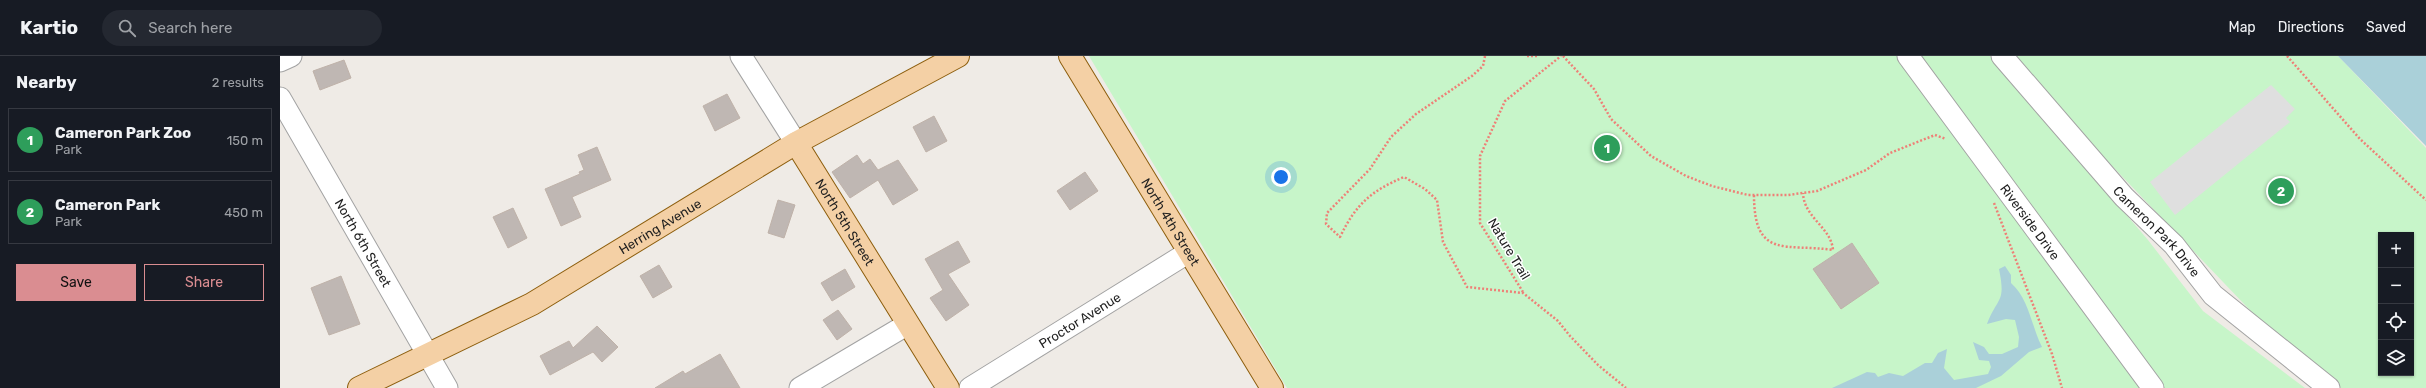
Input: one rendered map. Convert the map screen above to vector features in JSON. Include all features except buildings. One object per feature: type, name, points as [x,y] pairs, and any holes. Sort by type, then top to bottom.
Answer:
[{"type":"main road","name":"Herring Avenue","points":[[359,388],[532,304],[796,143],[958,56]]},
{"type":"main road","name":"North 4th Street","points":[[1070,56],[1272,388]]},
{"type":"main road","name":"North 5th Street","points":[[796,143],[948,388]]},
{"type":"street","points":[[280,61],[291,56]]},
{"type":"street","name":"North 5th Street","points":[[741,56],[796,143]]},
{"type":"street","name":"Riverside Drive","points":[[1908,56],[2153,388]]},
{"type":"street","name":"Cameron Park Drive","points":[[2002,56],[2124,198],[2174,245],[2213,295],[2329,388]]},
{"type":"street","name":"North 6th Street","points":[[281,100],[429,354],[447,388]]},
{"type":"street","name":"Proctor Avenue","points":[[970,388],[1189,252]]},
{"type":"street","points":[[800,388],[908,324]]},
{"type":"path","points":[[1485,56],[1483,66],[1472,76],[1416,114],[1391,137],[1373,161],[1370,170],[1327,213],[1326,224],[1340,237],[1346,224],[1366,197],[1404,177],[1425,189],[1437,200],[1443,242],[1468,287],[1523,293],[1558,321],[1570,336],[1598,365],[1626,388]]},
{"type":"path","points":[[1527,56],[1532,58],[1538,56]]},
{"type":"path","points":[[1562,56],[1594,89],[1611,119],[1651,156],[1686,176],[1699,181],[1754,194],[1803,193],[1817,191],[1866,170],[1890,153],[1935,135],[1952,141]]},
{"type":"path","name":"Nature Trail","points":[[1523,293],[1480,223],[1480,156],[1505,101],[1562,56]]},
{"type":"path","points":[[2286,56],[2360,139],[2426,200]]},
{"type":"path","points":[[1754,194],[1754,216],[1761,234],[1776,245],[1795,249],[1806,247],[1833,250],[1832,239],[1810,215],[1804,202],[1803,193]]},
{"type":"path","points":[[1993,202],[2052,354],[2062,388]]},
{"type":"green space","points":[[1089,56],[1990,56],[2148,240],[2203,311],[2305,388],[1287,388]]},
{"type":"green space","points":[[2007,56],[2338,56],[2426,148],[2426,388],[2341,388],[2311,374]]},
{"type":"shaded area","points":[[2271,85],[2295,109],[2286,118],[2290,122],[2175,215],[2150,182]]},
{"type":"water","points":[[2338,56],[2426,56],[2426,146]]},
{"type":"water","points":[[2005,266],[2011,275],[2011,283],[2017,289],[2026,304],[2042,347],[2029,352],[2001,376],[1976,388],[1832,388],[1867,372],[1875,373],[1878,377],[1889,373],[1903,376],[1925,363],[1932,363],[1938,353],[1947,349],[1944,368],[1954,380],[1988,374],[1991,367],[1989,361],[1979,360],[1973,342],[1984,347],[1989,354],[2002,354],[2018,347],[2019,337],[2015,320],[2006,319],[1987,324],[2000,299],[2002,288],[1999,269]]},
{"type":"place","name":"Cameron Park Zoo","points":[[1607,148]]},
{"type":"place","name":"Cameron Park","points":[[2281,191]]}]
